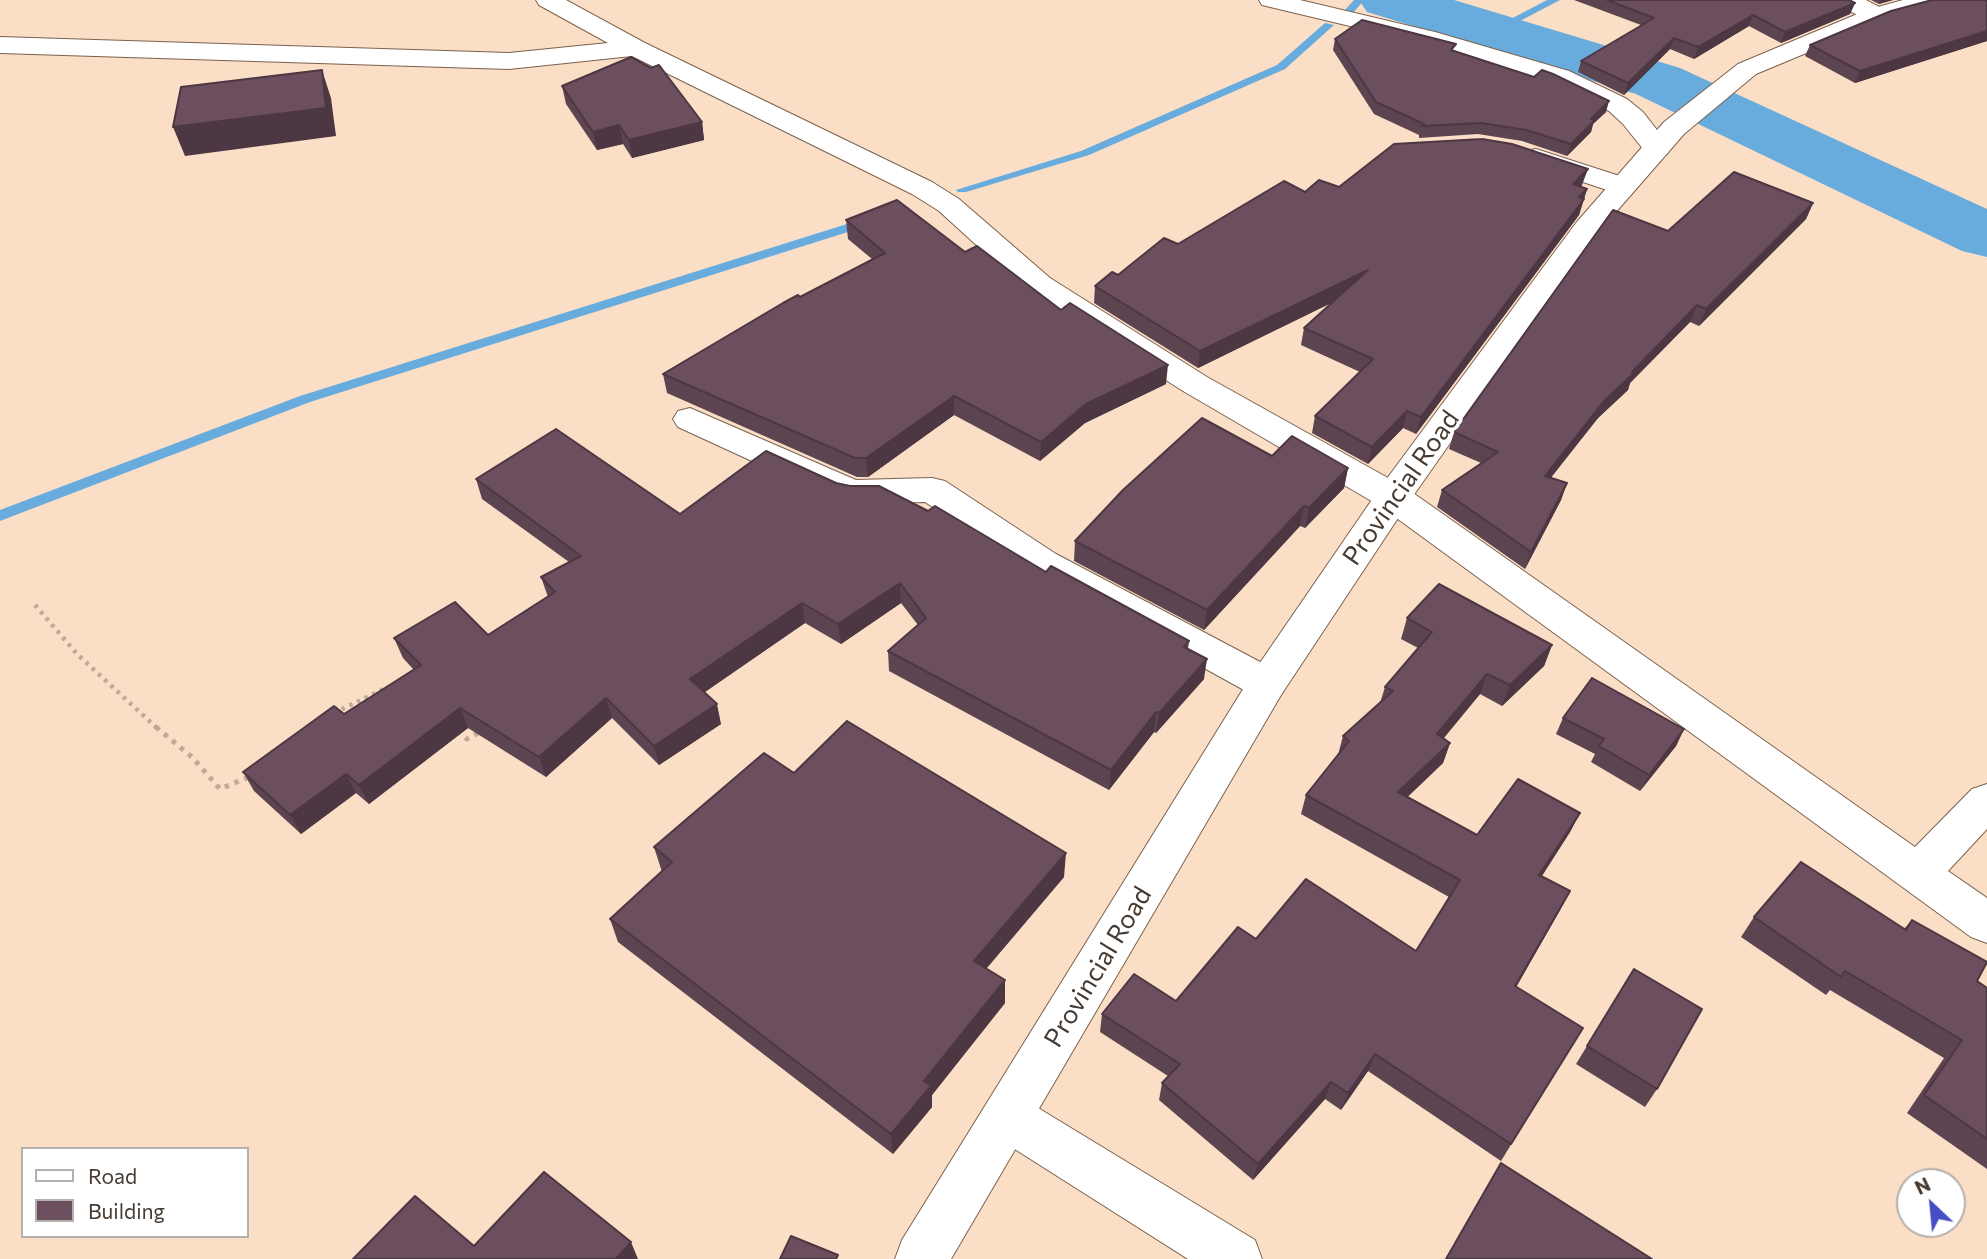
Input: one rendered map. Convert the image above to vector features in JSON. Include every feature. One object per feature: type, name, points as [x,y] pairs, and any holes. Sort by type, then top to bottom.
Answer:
[{"type":"street","points":[[548,0],[636,48],[922,188],[949,205],[1040,285],[1195,384],[1393,496],[1987,923]]},
{"type":"street","points":[[1271,0],[1426,37],[1560,77],[1618,105],[1633,118],[1666,138]]},
{"type":"street","points":[[1847,0],[1876,15]]},
{"type":"street","name":"Provincial Road","points":[[921,1259],[1267,684],[1393,496],[1586,229],[1666,138],[1747,69],[1876,15],[1930,0]]},
{"type":"street","points":[[0,46],[509,61],[636,48]]},
{"type":"street","points":[[1512,150],[1622,186]]},
{"type":"street","points":[[690,419],[852,492],[932,490],[1042,563],[1267,684]]},
{"type":"street","points":[[1918,873],[1987,802]]},
{"type":"street","points":[[1008,1117],[1236,1259]]},
{"type":"path","points":[[34,605],[77,654],[146,719],[192,757],[220,789],[245,780],[256,771]]},
{"type":"path","points":[[331,715],[387,688],[399,690]]},
{"type":"path","points":[[454,726],[467,738],[487,729]]},
{"type":"building","points":[[1607,0],[1849,0],[1855,3],[1785,32],[1753,15],[1698,47],[1674,38],[1628,83],[1581,61],[1654,18]]},
{"type":"building","points":[[1932,0],[1987,0],[1987,31],[1860,71],[1810,45],[1891,11]]},
{"type":"building","points":[[1362,20],[1456,44],[1451,50],[1534,77],[1542,70],[1609,101],[1571,144],[1526,130],[1481,123],[1421,126],[1424,124],[1376,102],[1335,39]]},
{"type":"building","points":[[631,57],[651,68],[659,65],[702,122],[629,140],[619,125],[593,132],[562,86]]},
{"type":"building","points":[[322,70],[326,108],[173,127],[181,87]]},
{"type":"building","points":[[1482,139],[1512,144],[1588,169],[1573,184],[1587,189],[1579,197],[1584,199],[1421,417],[1407,411],[1372,447],[1315,416],[1373,359],[1304,328],[1368,270],[1200,351],[1095,286],[1112,272],[1118,275],[1164,238],[1178,244],[1284,181],[1305,192],[1319,180],[1339,187],[1394,144]]},
{"type":"building","points":[[1734,172],[1813,203],[1706,309],[1697,305],[1604,401],[1545,476],[1567,483],[1531,552],[1442,490],[1498,452],[1454,432],[1613,210],[1668,231]]},
{"type":"building","points":[[897,200],[965,252],[977,246],[1061,310],[1070,303],[1168,365],[1086,404],[1041,442],[954,396],[866,458],[855,458],[663,374],[783,303],[885,253],[846,220]]},
{"type":"building","points":[[1202,418],[1272,456],[1292,436],[1348,468],[1309,508],[1304,506],[1207,610],[1075,541],[1123,490]]},
{"type":"building","points":[[556,429],[680,514],[766,451],[836,483],[879,486],[928,511],[935,506],[1046,572],[1051,566],[1189,641],[1184,647],[1207,659],[1159,713],[1156,712],[1111,770],[888,651],[926,618],[900,583],[838,624],[802,603],[690,679],[717,704],[654,746],[606,698],[539,757],[460,708],[359,785],[346,774],[290,815],[243,772],[334,706],[344,714],[421,665],[394,638],[455,602],[488,635],[555,592],[541,577],[581,556],[476,479]]},
{"type":"building","points":[[1439,584],[1552,645],[1510,685],[1487,674],[1437,734],[1450,743],[1398,792],[1477,835],[1518,779],[1580,813],[1539,875],[1570,891],[1515,986],[1583,1028],[1511,1144],[1375,1054],[1348,1093],[1331,1082],[1258,1164],[1162,1083],[1180,1064],[1102,1014],[1134,974],[1176,1001],[1238,927],[1256,939],[1306,879],[1416,951],[1460,880],[1306,795],[1349,741],[1343,736],[1393,691],[1385,687],[1432,632],[1407,618]]},
{"type":"building","points":[[1592,678],[1684,729],[1649,775],[1599,746],[1604,739],[1563,718]]},
{"type":"building","points":[[847,721],[1066,853],[974,961],[1005,980],[924,1081],[931,1086],[891,1134],[610,919],[672,862],[654,847],[764,753],[794,773]]},
{"type":"building","points":[[1801,862],[1906,930],[1912,920],[1987,962],[1977,981],[1987,988],[1987,1139],[1924,1095],[1962,1040],[1845,971],[1841,977],[1754,917]]},
{"type":"building","points":[[1634,969],[1702,1009],[1657,1089],[1587,1046]]},
{"type":"building","points":[[1501,1163],[1652,1259],[1446,1259]]},
{"type":"building","points":[[544,1172],[631,1242],[616,1259],[353,1259],[415,1196],[474,1246]]},
{"type":"building","points":[[791,1236],[838,1255],[836,1259],[780,1259]]},
{"type":"waterway","points":[[1349,11],[1359,0]]},
{"type":"waterway","points":[[1388,0],[1658,81],[1987,236]]},
{"type":"waterway","points":[[1495,30],[1555,0]]},
{"type":"waterway","points":[[962,190],[1085,153],[1281,67],[1329,25]]},
{"type":"waterway","points":[[0,516],[305,399],[866,222]]}]
